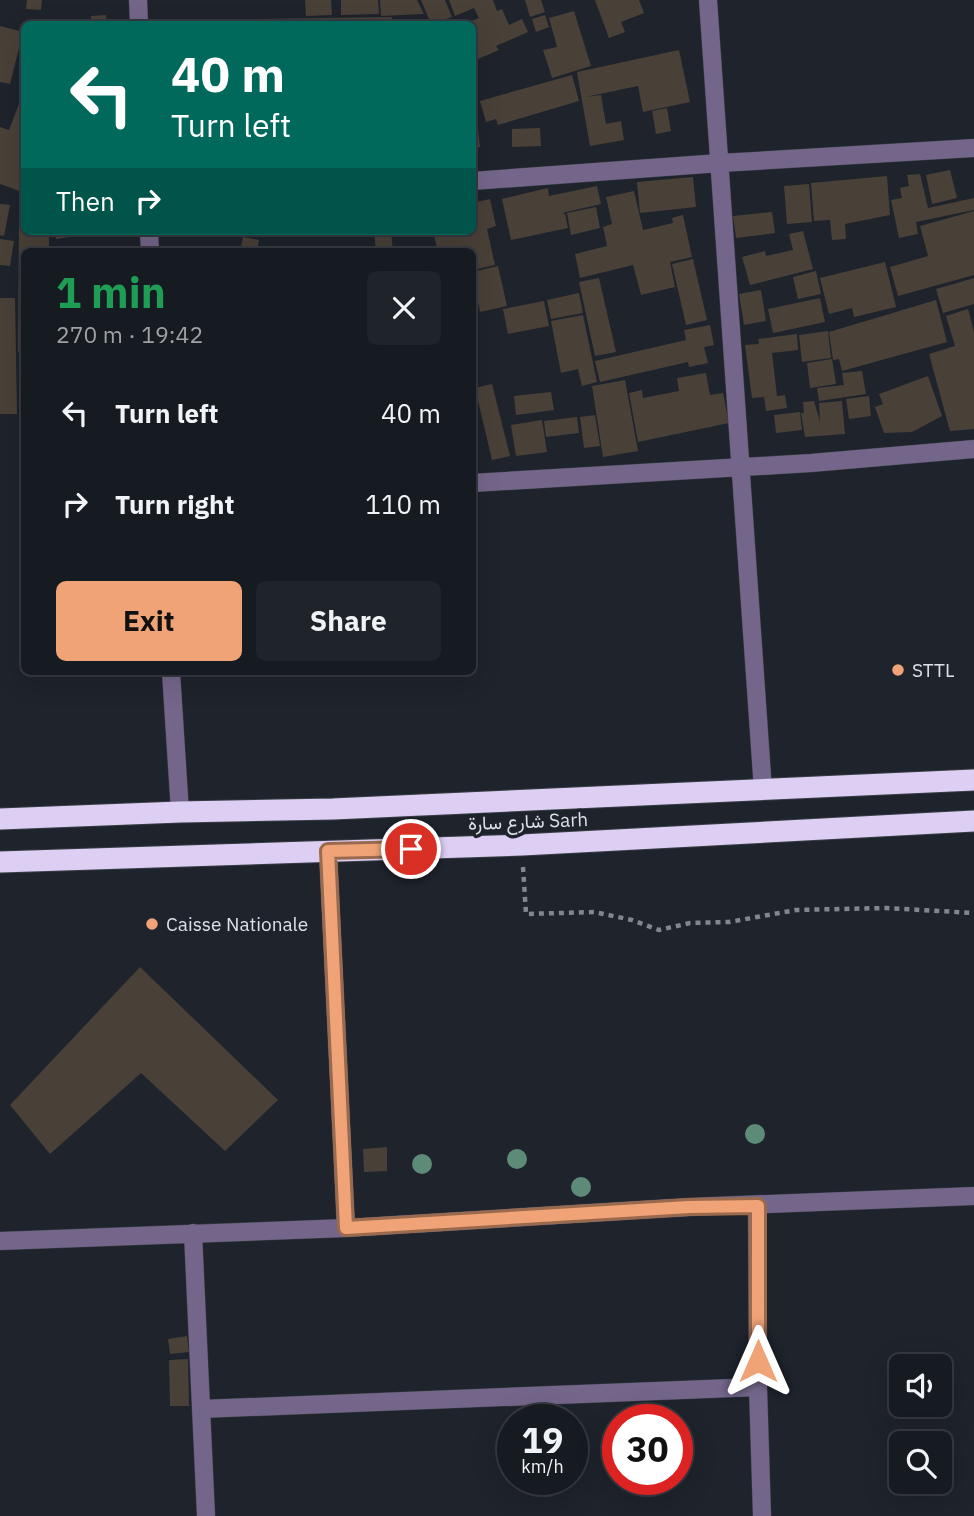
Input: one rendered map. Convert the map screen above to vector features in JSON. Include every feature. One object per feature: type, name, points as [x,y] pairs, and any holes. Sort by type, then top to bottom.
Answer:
[{"type":"highway","name":"شارع سارة Sarh","points":[[0,819],[333,809],[974,780]]},
{"type":"highway","name":"شارع سارة Sarh","points":[[0,862],[522,845],[974,821]]},
{"type":"street","points":[[138,0],[139,21]]},
{"type":"street","points":[[708,0],[763,790]]},
{"type":"street","points":[[476,181],[974,148]]},
{"type":"street","points":[[476,483],[740,468],[974,449]]},
{"type":"street","points":[[171,675],[180,812]]},
{"type":"street","points":[[328,851],[346,1228]]},
{"type":"street","points":[[0,1241],[346,1228],[689,1207],[974,1196]]},
{"type":"street","points":[[758,1206],[758,1387],[762,1516]]},
{"type":"street","points":[[193,1233],[206,1516]]},
{"type":"street","points":[[201,1409],[758,1387]]},
{"type":"path","points":[[522,845],[526,914],[594,912],[632,920],[659,930],[690,923],[729,922],[796,910],[887,908],[974,913]]},
{"type":"building","points":[[27,0],[42,0],[41,10],[26,9]]},
{"type":"building","points":[[305,0],[331,0],[332,15],[306,16]]},
{"type":"building","points":[[341,0],[378,0],[379,14],[341,15]]},
{"type":"building","points":[[380,0],[417,0],[424,14],[381,16]]},
{"type":"building","points":[[421,0],[445,0],[452,17],[430,21]]},
{"type":"building","points":[[449,0],[493,0],[497,11],[502,9],[509,25],[522,19],[528,32],[496,46],[499,50],[478,59],[476,21],[472,21],[479,18],[474,8],[455,16]]},
{"type":"building","points":[[525,0],[541,0],[545,12],[530,17]]},
{"type":"building","points":[[595,0],[639,0],[644,13],[621,22],[625,32],[609,38]]},
{"type":"building","points":[[574,11],[591,66],[552,78],[543,50],[557,47],[549,18]]},
{"type":"building","points":[[106,15],[106,21],[91,21],[91,16]]},
{"type":"building","points":[[545,15],[549,27],[536,32],[532,19]]},
{"type":"building","points":[[392,17],[392,21],[255,21]]},
{"type":"building","points":[[0,26],[21,31],[21,40],[10,84],[0,82]]},
{"type":"building","points":[[679,50],[690,102],[643,112],[638,86],[585,97],[601,95],[606,124],[621,121],[624,140],[590,146],[577,72]]},
{"type":"building","points":[[572,75],[579,101],[498,125],[496,119],[486,122],[480,101]]},
{"type":"building","points":[[21,99],[21,192],[0,184],[0,127],[9,130]]},
{"type":"building","points":[[667,108],[671,131],[656,134],[652,111]]},
{"type":"building","points":[[476,112],[480,147],[476,148]]},
{"type":"building","points":[[540,128],[541,146],[512,147],[512,129]]},
{"type":"building","points":[[950,170],[957,198],[932,204],[926,175]]},
{"type":"building","points":[[920,174],[928,208],[974,198],[974,210],[916,222],[918,234],[899,238],[891,200],[902,198],[900,188],[909,186],[907,175]]},
{"type":"building","points":[[887,176],[890,215],[845,224],[846,239],[832,240],[830,220],[814,221],[811,183]]},
{"type":"building","points":[[693,177],[696,207],[640,213],[637,182]]},
{"type":"building","points":[[809,184],[812,222],[787,224],[784,186]]},
{"type":"building","points":[[597,186],[601,204],[562,213],[565,214],[568,228],[511,240],[502,199],[548,188],[549,196]]},
{"type":"building","points":[[634,191],[643,230],[673,223],[672,218],[683,215],[692,257],[670,262],[675,287],[641,295],[633,265],[580,278],[575,254],[607,246],[603,227],[612,224],[606,197]]},
{"type":"building","points":[[490,199],[496,226],[487,229],[495,265],[476,269],[476,248],[437,248],[434,235],[476,235],[476,202]]},
{"type":"building","points":[[0,204],[10,205],[4,236],[0,235]]},
{"type":"building","points":[[596,207],[600,228],[571,235],[567,213]]},
{"type":"building","points":[[974,211],[974,275],[898,296],[890,267],[928,256],[920,226]]},
{"type":"building","points":[[772,212],[775,233],[736,238],[733,216]]},
{"type":"building","points":[[21,220],[21,235],[49,235],[49,248],[21,248],[21,352],[18,352]]},
{"type":"building","points":[[803,231],[813,269],[750,285],[742,257],[765,251],[766,256],[793,250],[789,234]]},
{"type":"building","points":[[56,235],[85,235],[56,239]]},
{"type":"building","points":[[374,235],[391,235],[393,248],[376,248]]},
{"type":"building","points":[[243,237],[259,240],[258,248],[241,248]]},
{"type":"building","points":[[0,239],[14,241],[10,266],[0,265]]},
{"type":"building","points":[[693,259],[707,320],[686,325],[672,264]]},
{"type":"building","points":[[885,262],[896,307],[854,317],[852,308],[829,314],[820,278]]},
{"type":"building","points":[[498,266],[507,306],[480,312],[476,271]]},
{"type":"building","points":[[816,271],[821,294],[798,299],[793,277]]},
{"type":"building","points":[[599,278],[616,352],[595,356],[579,282]]},
{"type":"building","points":[[974,278],[974,304],[943,313],[936,289]]},
{"type":"building","points":[[761,290],[766,321],[744,325],[739,294]]},
{"type":"building","points":[[579,293],[583,313],[551,319],[547,300]]},
{"type":"building","points":[[0,298],[15,298],[17,414],[0,414]]},
{"type":"building","points":[[820,298],[825,322],[773,333],[768,309]]},
{"type":"building","points":[[936,300],[947,342],[842,371],[839,359],[833,360],[829,332]]},
{"type":"building","points":[[544,301],[549,326],[508,334],[503,309]]},
{"type":"building","points":[[968,309],[974,332],[974,429],[950,431],[929,354],[955,346],[946,316]]},
{"type":"building","points":[[583,315],[597,382],[582,386],[578,369],[561,373],[551,321]]},
{"type":"building","points":[[710,325],[714,345],[704,347],[708,363],[689,367],[688,362],[600,382],[595,361],[686,340],[684,330]]},
{"type":"building","points":[[828,331],[831,358],[802,362],[799,335]]},
{"type":"building","points":[[797,334],[798,350],[772,353],[777,396],[785,395],[787,408],[766,411],[764,397],[752,398],[745,345],[759,344],[758,339]]},
{"type":"building","points":[[832,359],[836,384],[810,388],[807,363]]},
{"type":"building","points":[[862,371],[866,394],[819,401],[817,388],[844,385],[842,373]]},
{"type":"building","points":[[706,373],[710,395],[723,393],[729,423],[638,442],[629,393],[642,390],[643,398],[679,391],[677,378]]},
{"type":"building","points":[[928,376],[942,416],[912,432],[884,433],[875,407],[883,404],[879,394]]},
{"type":"building","points":[[625,380],[638,451],[603,457],[592,386]]},
{"type":"building","points":[[492,384],[510,456],[492,460],[476,388]]},
{"type":"building","points":[[551,392],[554,410],[516,415],[514,396]]},
{"type":"building","points":[[869,396],[871,416],[849,419],[846,399]]},
{"type":"building","points":[[814,401],[820,422],[819,403],[842,401],[845,434],[805,437],[801,413],[804,413],[803,402]]},
{"type":"building","points":[[800,412],[802,430],[776,433],[774,415]]},
{"type":"building","points":[[595,415],[600,446],[584,448],[580,417]]},
{"type":"building","points":[[577,417],[579,433],[546,437],[544,421]]},
{"type":"building","points":[[542,420],[547,452],[516,456],[511,425]]},
{"type":"building","points":[[140,967],[278,1100],[225,1151],[141,1073],[50,1154],[10,1105]]},
{"type":"building","points":[[387,1147],[387,1171],[364,1172],[363,1149]]},
{"type":"building","points":[[187,1336],[189,1352],[170,1354],[168,1339]]},
{"type":"building","points":[[188,1359],[189,1406],[170,1406],[169,1360]]},
{"type":"place","name":"STTL","points":[[898,670]]},
{"type":"place","name":"Caisse Nationale","points":[[152,924]]},
{"type":"route","points":[[411,849],[328,851],[346,1228],[689,1207],[758,1206],[758,1361]]}]
